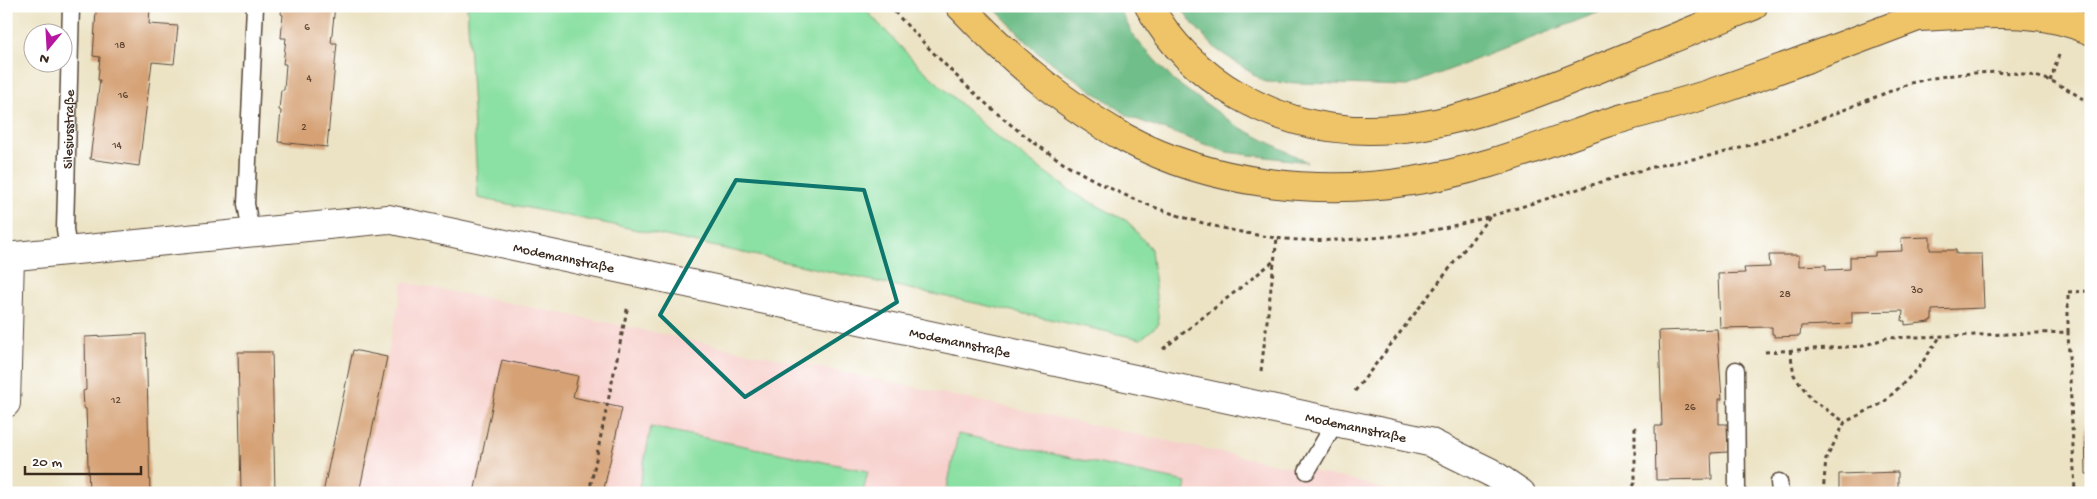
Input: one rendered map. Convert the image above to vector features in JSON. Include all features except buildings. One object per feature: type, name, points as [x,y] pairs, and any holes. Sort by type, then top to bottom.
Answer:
[{"type":"main road","points":[[960,6],[1004,50],[1044,84],[1085,114],[1129,140],[1193,165],[1262,182],[1344,186],[1379,185],[1413,181],[1483,166],[1608,123],[1715,92],[1929,12],[2034,15],[2071,23],[2091,31]]},
{"type":"main road","points":[[1149,6],[1173,41],[1189,58],[1207,75],[1238,96],[1290,119],[1330,129],[1368,131],[1408,128],[1481,111],[1540,92],[1753,6]]},
{"type":"street","name":"Modemannstraße","points":[[251,232],[388,219],[1429,442],[1490,472],[1521,493]]},
{"type":"street","points":[[6,403],[8,257],[251,232]]},
{"type":"lane","name":"Silesiusstraße","points":[[68,250],[65,229],[71,6]]},
{"type":"lane","points":[[251,232],[246,204],[255,6]]},
{"type":"lane","points":[[1736,370],[1737,493]]},
{"type":"lane","points":[[1307,471],[1336,421]]},
{"type":"path","points":[[2050,81],[2091,104]]},
{"type":"path","points":[[1336,421],[1360,383],[1490,216]]},
{"type":"path","points":[[1257,405],[1277,238]]},
{"type":"path","points":[[1128,377],[1274,261]]},
{"type":"path","points":[[2075,493],[2068,292],[2091,291]]},
{"type":"path","points":[[1765,352],[1863,346],[1886,338],[2068,332]]},
{"type":"path","points":[[1823,493],[1826,459],[1845,422],[1883,403],[1917,370],[1941,336]]},
{"type":"path","points":[[589,493],[620,343]]},
{"type":"path","points":[[1790,350],[1794,375],[1812,400],[1845,422]]},
{"type":"path","points":[[1629,493],[1635,483],[1634,426]]},
{"type":"highlighted area","points":[[736,180],[864,190],[897,302],[745,397],[660,315]]},
{"type":"shaded area","points":[[403,282],[624,326],[1352,480],[1396,493],[359,493]]},
{"type":"green space","points":[[467,6],[862,6],[917,64],[993,134],[1075,194],[1127,221],[1151,249],[1159,324],[1141,339],[624,227],[478,198]]},
{"type":"green space","points":[[992,6],[1118,6],[1134,37],[1174,81],[1237,126],[1307,162],[1226,152],[1130,117],[1038,53]]},
{"type":"green space","points":[[1180,6],[1615,6],[1407,86],[1265,82],[1216,49],[1193,24]]},
{"type":"green space","points":[[651,427],[868,471],[863,493],[638,493]]},
{"type":"green space","points":[[958,434],[1186,482],[1184,493],[946,493]]}]
